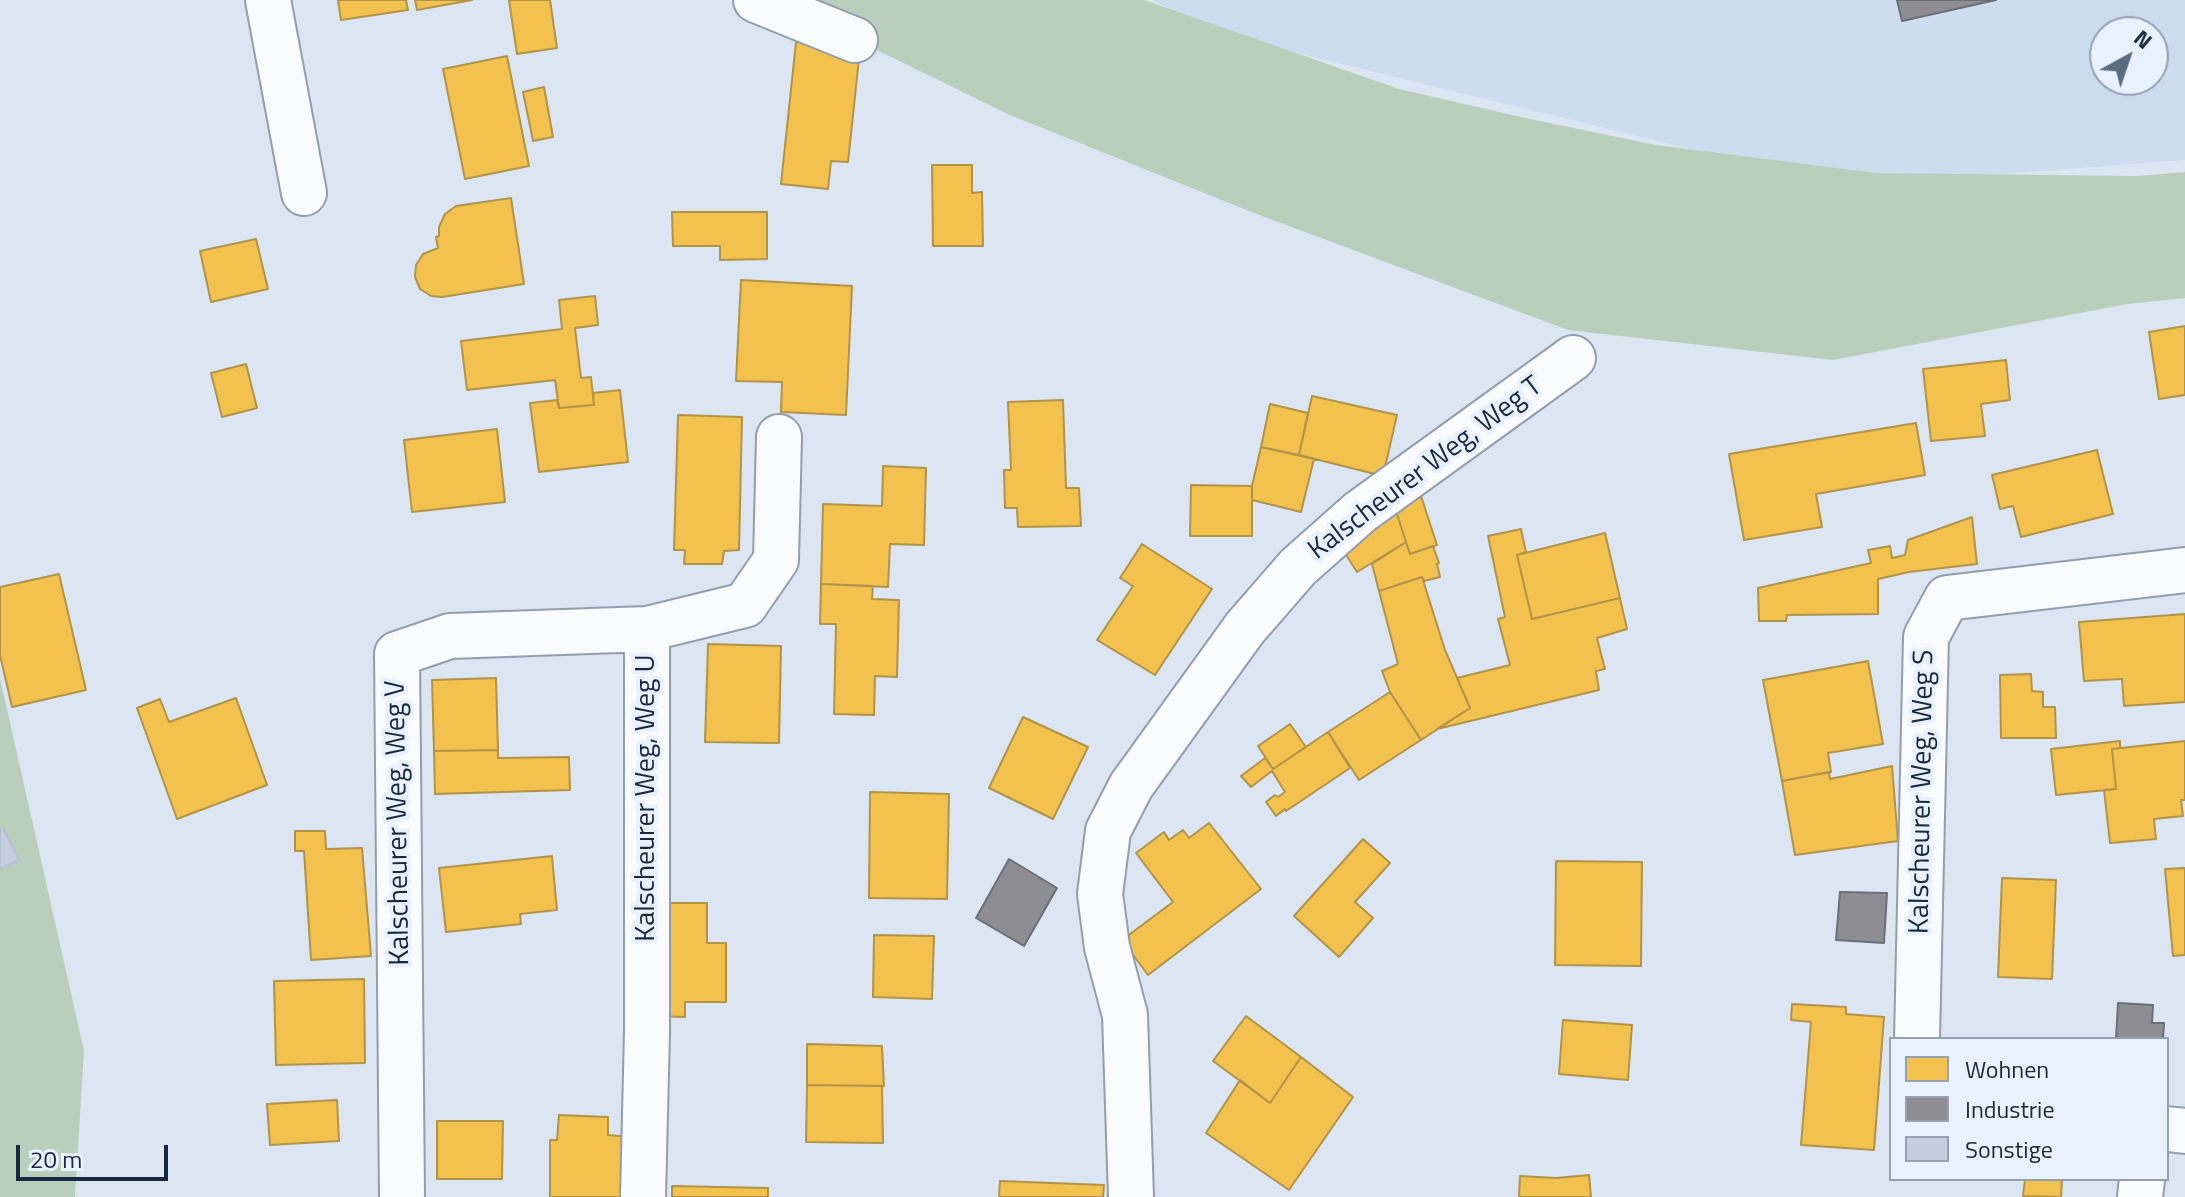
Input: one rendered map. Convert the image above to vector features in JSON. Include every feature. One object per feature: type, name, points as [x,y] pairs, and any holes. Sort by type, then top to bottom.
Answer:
[{"type":"street","points":[[268,0],[304,193]]},
{"type":"street","points":[[756,0],[855,40]]},
{"type":"street","name":"Kalscheurer Weg, Weg T","points":[[1131,1197],[1125,1015],[1107,947],[1100,894],[1108,831],[1131,786],[1245,628],[1298,567],[1360,512],[1573,358]]},
{"type":"street","name":"Kalscheurer Weg, Weg U","points":[[643,1197],[647,1032],[647,629],[745,605],[776,560],[779,437]]},
{"type":"street","name":"Kalscheurer Weg, Weg S","points":[[1917,1037],[1926,637],[1947,598],[2185,570]]},
{"type":"street","name":"Kalscheurer Weg, Weg V","points":[[402,1197],[397,654],[450,636],[647,629]]},
{"type":"shaded area","points":[[1153,0],[2185,0],[2185,160],[1843,186],[1210,32]]},
{"type":"green space","points":[[774,0],[1144,0],[1399,89],[1656,145],[1876,173],[2138,176],[2185,172],[2185,298],[2127,304],[1833,360],[1568,330],[1254,213],[1010,115]]},
{"type":"green space","points":[[0,678],[84,1051],[75,1197],[0,1197]]},
{"type":"building: Wohnen","points":[[338,0],[406,0],[408,10],[341,20]]},
{"type":"building: Wohnen","points":[[415,0],[472,0],[417,10]]},
{"type":"building: Wohnen","points":[[509,0],[550,0],[557,48],[517,54]]},
{"type":"building: Wohnen","points":[[796,42],[860,49],[848,162],[831,161],[828,189],[781,184]]},
{"type":"building: Wohnen","points":[[507,56],[529,166],[465,179],[443,69]]},
{"type":"building: Wohnen","points":[[544,87],[553,137],[533,141],[523,92]]},
{"type":"building: Wohnen","points":[[932,165],[972,165],[972,193],[982,192],[983,246],[933,246]]},
{"type":"building: Wohnen","points":[[511,198],[524,284],[442,297],[431,296],[420,289],[415,277],[416,265],[423,254],[438,248],[436,237],[439,236],[445,214],[456,206]]},
{"type":"building: Wohnen","points":[[672,212],[767,212],[767,259],[720,260],[720,246],[673,246]]},
{"type":"building: Wohnen","points":[[256,239],[268,289],[211,302],[200,251]]},
{"type":"building: Wohnen","points":[[741,280],[852,286],[846,415],[781,412],[782,382],[736,381]]},
{"type":"building: Wohnen","points":[[595,296],[598,325],[575,328],[581,378],[591,377],[594,405],[559,408],[555,380],[467,390],[461,341],[562,329],[559,300]]},
{"type":"building: Wohnen","points":[[2185,326],[2185,395],[2159,399],[2149,332]]},
{"type":"building: Wohnen","points":[[2006,360],[2010,400],[1981,404],[1985,436],[1931,441],[1923,369]]},
{"type":"building: Wohnen","points":[[246,364],[257,408],[222,417],[211,373]]},
{"type":"building: Wohnen","points":[[620,390],[628,462],[539,472],[530,403],[557,400],[559,408],[594,405],[593,393]]},
{"type":"building: Wohnen","points":[[1312,396],[1397,415],[1383,476],[1299,455]]},
{"type":"building: Wohnen","points":[[1063,400],[1066,488],[1079,488],[1081,526],[1018,527],[1017,508],[1005,508],[1004,470],[1011,470],[1008,402]]},
{"type":"building: Wohnen","points":[[1270,404],[1308,413],[1299,455],[1261,447]]},
{"type":"building: Wohnen","points":[[678,415],[742,417],[739,550],[724,551],[722,564],[684,564],[685,550],[674,550]]},
{"type":"building: Wohnen","points":[[1916,423],[1925,475],[1816,494],[1822,527],[1744,540],[1729,454]]},
{"type":"building: Wohnen","points":[[497,429],[505,502],[412,512],[404,440]]},
{"type":"building: Wohnen","points":[[1261,447],[1314,459],[1301,512],[1252,500]]},
{"type":"building: Wohnen","points":[[2097,450],[2113,514],[2021,537],[2013,506],[2000,509],[1992,475]]},
{"type":"building: Wohnen","points":[[883,466],[926,468],[924,545],[890,544],[888,587],[821,584],[823,504],[882,506]]},
{"type":"building: Wohnen","points":[[1191,485],[1252,486],[1252,536],[1190,536]]},
{"type":"building: Wohnen","points":[[1421,496],[1437,545],[1410,554],[1394,505]]},
{"type":"building: Wohnen","points":[[1394,505],[1406,542],[1357,572],[1341,547]]},
{"type":"building: Wohnen","points":[[1972,517],[1977,564],[1878,579],[1878,614],[1787,615],[1786,621],[1759,621],[1758,588],[1871,563],[1868,550],[1890,546],[1892,558],[1905,555],[1908,540]]},
{"type":"building: Wohnen","points":[[1521,529],[1526,552],[1517,555],[1532,619],[1620,598],[1627,629],[1597,638],[1605,669],[1596,671],[1599,690],[1437,729],[1470,708],[1457,678],[1510,665],[1498,619],[1505,617],[1488,536]]},
{"type":"building: Wohnen","points":[[1605,533],[1620,598],[1532,619],[1517,555]]},
{"type":"building: Wohnen","points":[[1406,542],[1410,554],[1433,546],[1440,577],[1424,581],[1422,577],[1379,591],[1372,564]]},
{"type":"building: Wohnen","points":[[1142,544],[1212,589],[1155,675],[1097,640],[1133,586],[1120,578]]},
{"type":"building: Wohnen","points":[[59,574],[86,690],[12,707],[0,655],[0,587]]},
{"type":"building: Wohnen","points":[[1422,577],[1445,650],[1470,708],[1421,740],[1390,692],[1382,671],[1398,664],[1379,591]]},
{"type":"building: Wohnen","points":[[821,584],[873,586],[872,599],[899,600],[897,677],[875,676],[874,715],[834,714],[836,624],[820,624]]},
{"type":"building: Wohnen","points":[[2185,614],[2185,702],[2124,706],[2122,679],[2084,681],[2079,622]]},
{"type":"building: Wohnen","points":[[708,644],[781,646],[779,743],[705,742]]},
{"type":"building: Wohnen","points":[[1868,661],[1883,744],[1828,753],[1831,772],[1782,781],[1763,680]]},
{"type":"building: Wohnen","points":[[2031,674],[2032,691],[2043,692],[2043,707],[2055,707],[2056,738],[2001,738],[2000,675]]},
{"type":"building: Wohnen","points":[[496,678],[498,750],[434,751],[432,680]]},
{"type":"building: Wohnen","points":[[1390,692],[1421,740],[1359,780],[1328,732]]},
{"type":"building: Wohnen","points":[[236,698],[267,785],[177,819],[137,708],[160,699],[169,722]]},
{"type":"building: Wohnen","points":[[1023,717],[1088,747],[1053,819],[989,788]]},
{"type":"building: Wohnen","points":[[1290,724],[1306,747],[1273,769],[1258,746]]},
{"type":"building: Wohnen","points":[[1328,732],[1350,768],[1276,816],[1266,802],[1285,792],[1272,771],[1251,787],[1241,776],[1265,758],[1273,769]]},
{"type":"building: Wohnen","points":[[2120,741],[2120,748],[2112,749],[2116,789],[2056,795],[2051,749]]},
{"type":"building: Wohnen","points":[[2185,741],[2185,800],[2181,800],[2183,816],[2154,819],[2156,839],[2110,843],[2104,790],[2116,789],[2112,749]]},
{"type":"building: Wohnen","points":[[498,750],[498,758],[569,757],[570,790],[435,794],[434,751]]},
{"type":"building: Wohnen","points":[[1892,766],[1898,841],[1795,855],[1782,781],[1829,772],[1830,779]]},
{"type":"building: Wohnen","points":[[870,792],[949,794],[947,899],[869,898]]},
{"type":"building: Wohnen","points":[[1209,823],[1261,889],[1148,975],[1122,940],[1173,902],[1136,853],[1164,832],[1169,840],[1183,830],[1189,838]]},
{"type":"building: Wohnen","points":[[295,831],[325,831],[326,849],[362,848],[371,956],[311,960],[304,851],[295,851]]},
{"type":"building: Wohnen","points":[[1363,839],[1390,863],[1355,902],[1373,918],[1339,957],[1294,916]]},
{"type":"building: Wohnen","points":[[552,856],[557,910],[520,914],[521,924],[446,932],[439,868]]},
{"type":"building: Wohnen","points":[[1556,861],[1642,862],[1641,966],[1555,965]]},
{"type":"building: Wohnen","points":[[2185,868],[2185,955],[2173,956],[2165,869]]},
{"type":"building: Wohnen","points":[[2002,878],[2056,880],[2052,979],[1998,977]]},
{"type":"building: Wohnen","points":[[659,903],[707,903],[707,943],[726,943],[726,1002],[685,1002],[685,1017],[659,1016]]},
{"type":"building: Wohnen","points":[[874,935],[934,936],[932,999],[873,997]]},
{"type":"building: Wohnen","points":[[364,979],[365,1063],[276,1065],[274,981]]},
{"type":"building: Wohnen","points":[[1792,1004],[1846,1007],[1846,1014],[1884,1017],[1874,1150],[1801,1145],[1811,1022],[1791,1020]]},
{"type":"building: Wohnen","points":[[1246,1016],[1301,1057],[1270,1103],[1213,1061]]},
{"type":"building: Wohnen","points":[[1563,1020],[1632,1025],[1628,1080],[1559,1074]]},
{"type":"building: Wohnen","points":[[807,1044],[882,1046],[884,1086],[807,1085]]},
{"type":"building: Wohnen","points":[[1301,1057],[1353,1097],[1289,1190],[1206,1133],[1240,1080],[1270,1103]]},
{"type":"building: Wohnen","points":[[807,1085],[882,1086],[883,1143],[806,1142]]},
{"type":"building: Wohnen","points":[[337,1100],[339,1141],[270,1145],[267,1104]]},
{"type":"building: Wohnen","points":[[559,1115],[608,1117],[608,1135],[631,1137],[625,1197],[550,1197],[550,1140],[557,1140]]},
{"type":"building: Wohnen","points":[[437,1121],[503,1121],[502,1179],[437,1179]]},
{"type":"building: Wohnen","points":[[1589,1175],[1591,1197],[1519,1197],[1520,1176],[1556,1178]]},
{"type":"building: Wohnen","points":[[1000,1181],[1104,1185],[1103,1197],[999,1197]]},
{"type":"building: Wohnen","points":[[2025,1181],[2062,1181],[2061,1197],[2023,1196]]},
{"type":"building: Wohnen","points":[[672,1186],[768,1188],[768,1197],[672,1197]]},
{"type":"building: Industrie","points":[[1897,0],[1996,0],[1902,21]]},
{"type":"building: Industrie","points":[[1009,859],[1057,888],[1024,946],[976,918]]},
{"type":"building: Industrie","points":[[1840,892],[1887,893],[1884,943],[1836,940]]},
{"type":"building: Industrie","points":[[2118,1003],[2153,1005],[2152,1023],[2164,1023],[2163,1037],[2116,1037]]},
{"type":"building: Sonstige","points":[[3,828],[19,860],[0,869],[0,830]]}]
